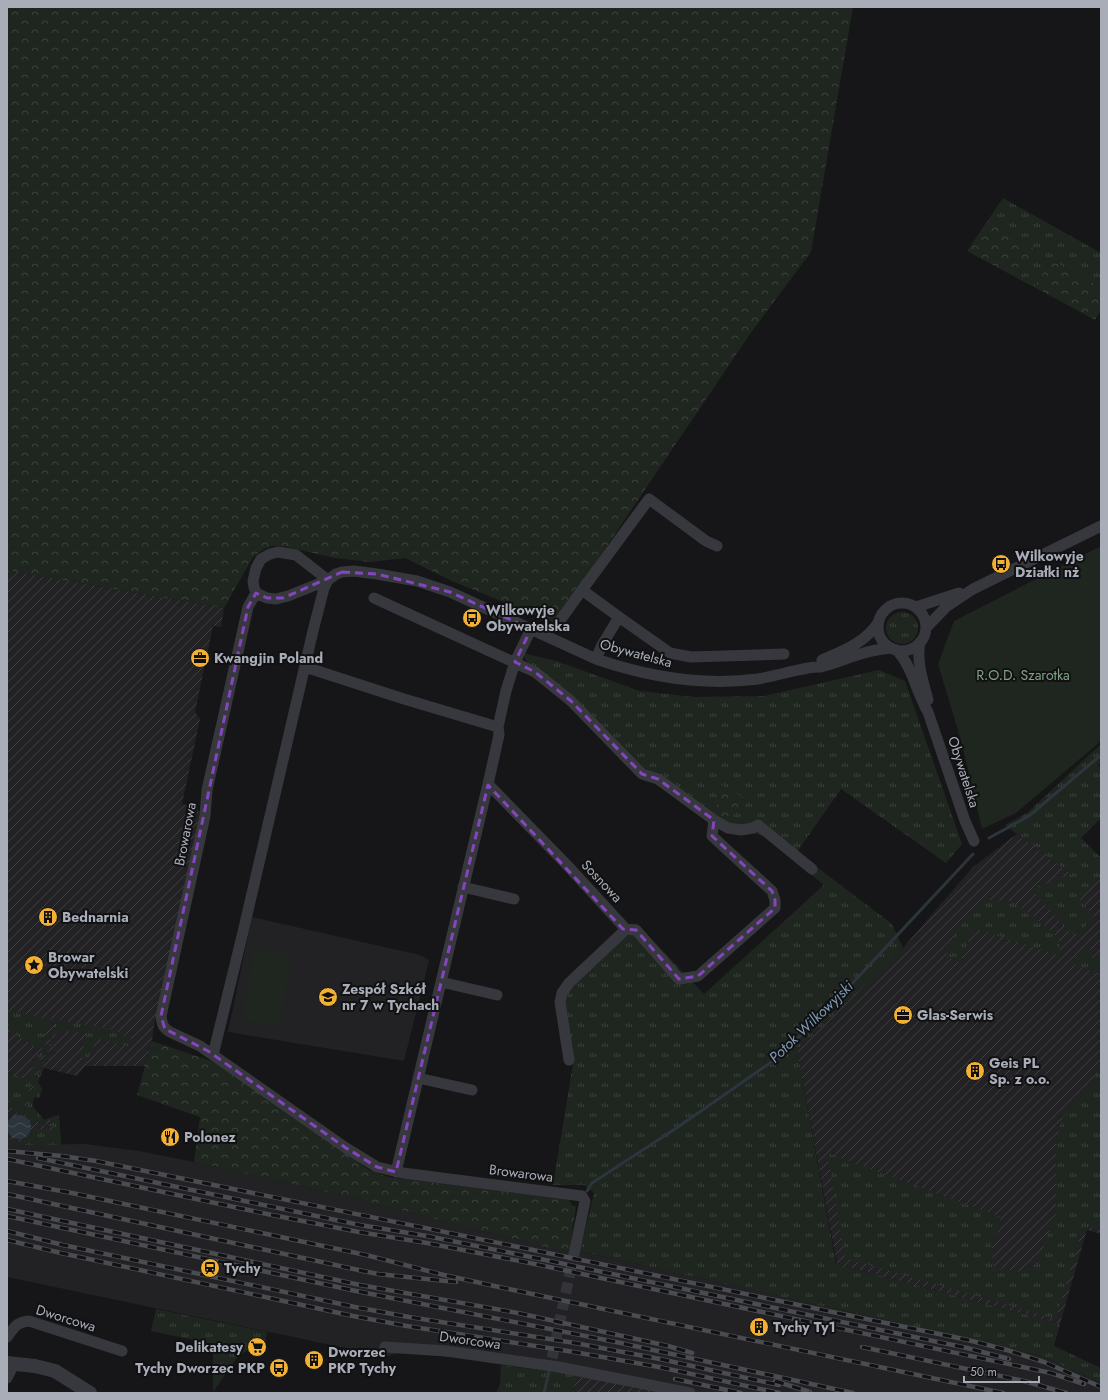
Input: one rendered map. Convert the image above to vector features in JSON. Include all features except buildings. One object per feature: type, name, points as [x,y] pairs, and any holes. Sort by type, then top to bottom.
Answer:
[{"type":"street","points":[[559,622],[649,499],[706,541],[717,546]]},
{"type":"street","points":[[926,628],[921,613],[916,607],[909,604],[893,604],[886,608],[878,621],[880,637],[884,644],[894,649],[907,650],[920,642],[926,628],[946,607],[973,589],[1101,526]]},
{"type":"street","points":[[213,1055],[245,925],[305,666],[324,588],[328,580],[296,555],[284,552],[275,552],[261,559],[258,565],[253,581],[256,593]]},
{"type":"street","name":"Obywatelska","points":[[256,593],[267,598],[283,598],[328,580],[336,574],[354,571],[417,581],[450,592],[531,630],[596,659],[618,667],[648,674],[701,681],[758,679],[820,667],[868,652],[894,649],[903,657],[910,668],[922,702],[928,712],[964,821],[974,840]]},
{"type":"street","points":[[916,607],[973,589]]},
{"type":"street","points":[[582,590],[670,653],[691,656],[784,654]]},
{"type":"street","name":"Browarowa","points":[[256,593],[248,607],[207,790],[205,816],[161,1016],[162,1025],[165,1029],[200,1046],[346,1148],[377,1167],[396,1172],[582,1196],[585,1201],[574,1254]]},
{"type":"street","points":[[374,598],[535,672],[570,701],[642,774],[658,779],[714,820],[728,828],[740,830],[753,828],[758,825],[812,869]]},
{"type":"street","points":[[596,659],[618,617]]},
{"type":"street","name":"Obywatelska","points":[[809,668],[861,640],[873,630],[878,621]]},
{"type":"street","points":[[396,1172],[488,784],[499,735],[498,727],[506,691],[515,662],[531,630]]},
{"type":"street","name":"Obywatelska","points":[[920,642],[918,650],[919,665],[928,700],[928,712]]},
{"type":"street","points":[[305,666],[418,704],[498,727]]},
{"type":"street","name":"Sosnowa","points":[[488,784],[566,864],[621,924],[623,929]]},
{"type":"street","points":[[569,1060],[560,1002],[562,993],[569,984],[622,933],[623,929],[636,930],[679,979],[698,976],[775,908],[775,900],[772,892],[712,836],[714,820]]},
{"type":"street","points":[[464,887],[514,899]]},
{"type":"street","points":[[441,982],[497,995]]},
{"type":"street","points":[[418,1078],[472,1090]]},
{"type":"street","name":"Dworcowa","points":[[7,1338],[16,1326],[22,1322],[29,1321],[122,1351]]},
{"type":"street","name":"Dworcowa","points":[[386,1347],[446,1351],[551,1362],[690,1393]]},
{"type":"street","points":[[7,1378],[10,1363],[36,1366],[55,1371],[90,1393]]},
{"type":"highlighted area","points":[[342,572],[377,574],[450,592],[531,629],[515,662],[535,672],[571,701],[642,774],[658,779],[714,820],[712,836],[772,891],[775,900],[775,908],[698,976],[679,979],[636,930],[623,929],[488,785],[396,1172],[377,1167],[346,1148],[208,1051],[165,1029],[161,1016],[248,607],[256,593],[267,598],[283,598]]},
{"type":"shaded area","points":[[7,570],[224,608],[221,627],[213,626],[195,712],[200,719],[182,804],[196,807],[201,815],[200,822],[154,1025],[152,1041],[145,1066],[85,1066],[77,1076],[44,1068],[38,1082],[42,1089],[39,1098],[34,1097],[32,1106],[44,1120],[59,1115],[61,1145],[7,1145]]},
{"type":"shaded area","points":[[1017,834],[1071,874],[1101,858],[1101,1234],[1087,1230],[1060,1324],[837,1264],[797,1051],[903,948],[973,867]]},
{"type":"shaded area","name":"Zespół Szkół nr 7 w Tychach","points":[[252,917],[420,955],[428,959],[429,961],[404,1061],[228,1032]]},
{"type":"shaded area","points":[[85,1144],[139,1151],[194,1162],[350,1197],[569,1253],[580,1251],[1042,1356],[1101,1383],[1101,1393],[664,1393],[581,1375],[488,1363],[479,1359],[400,1353],[381,1358],[350,1349],[7,1277],[7,1145]]},
{"type":"shaded area","points":[[581,1375],[664,1393],[569,1393]]},
{"type":"green space","points":[[7,7],[853,7],[811,252],[750,334],[555,623],[452,581],[405,558],[370,562],[335,558],[282,546],[272,546],[264,549],[253,557],[224,608],[7,570]]},
{"type":"green space","points":[[1003,198],[1101,253],[1101,287],[1051,260],[1034,287],[1017,278],[1036,250],[988,220]]},
{"type":"green space","points":[[988,220],[1036,250],[1017,278],[967,251]]},
{"type":"green space","points":[[1051,260],[1101,287],[1101,310],[1095,320],[1034,287]]},
{"type":"green space","name":"R.O.D. Szarotka","points":[[1101,546],[1101,741],[1016,813],[982,829],[962,744],[938,664],[954,621]]},
{"type":"green space","points":[[899,612],[905,612],[915,619],[918,628],[917,634],[911,641],[905,644],[899,644],[889,637],[886,631],[886,625],[893,615]]},
{"type":"green space","points":[[523,653],[556,661],[640,691],[694,697],[764,696],[879,670],[905,681],[962,844],[946,863],[841,789],[797,852],[892,924],[903,948],[797,1051],[836,1264],[1060,1324],[1054,1346],[1101,1368],[1101,1383],[1042,1356],[580,1251],[594,1193],[584,1185],[553,1185],[574,1058],[565,1004],[566,995],[572,985],[636,923],[704,994],[824,885],[764,836],[727,825],[647,772],[574,697],[526,661]]},
{"type":"green space","points":[[1101,744],[1101,762],[1098,765],[1101,768],[1101,818],[1081,838],[1101,858],[1101,876],[1080,899],[1094,917],[1077,935],[1070,933],[1031,889],[1071,874],[1005,825],[1027,813]]},
{"type":"green space","points":[[722,785],[744,798],[728,824],[711,813],[717,804],[714,802],[717,796],[716,794]]},
{"type":"green space","points":[[987,900],[1012,901],[1041,922],[1059,939],[1060,956],[974,928],[960,962],[945,957],[961,920]]},
{"type":"green space","points":[[254,948],[292,955],[280,1026],[242,1020]]},
{"type":"green space","points":[[1090,948],[1092,958],[1101,957],[1101,975],[1073,964],[1074,958],[1079,953]]},
{"type":"green space","points":[[13,1011],[26,1013],[26,1015],[51,1019],[40,1047],[37,1048],[7,1029],[7,1012]]},
{"type":"green space","points":[[57,1020],[112,1029],[133,1040],[132,1047],[96,1038],[89,1057],[80,1058],[87,1033],[62,1030],[52,1037],[50,1048],[38,1082],[42,1089],[39,1098],[34,1097],[32,1106],[44,1120],[59,1115],[61,1145],[7,1145],[7,1136],[18,1142],[25,1139],[33,1129],[54,1130],[53,1126],[33,1126],[55,1122],[55,1119],[32,1123],[30,1118],[24,1114]]},
{"type":"green space","points":[[51,1028],[22,1113],[14,1113],[7,1096],[7,1073],[23,1078],[29,1077]]},
{"type":"green space","points":[[152,1041],[214,1062],[369,1170],[388,1177],[568,1199],[572,1205],[576,1207],[569,1253],[350,1197],[194,1162],[200,1117],[137,1095]]},
{"type":"green space","points":[[1101,1062],[1101,1229],[1083,1227],[1056,1319],[845,1258],[827,1153],[1001,1217],[997,1234],[991,1244],[994,1268],[1021,1272],[1037,1263],[1056,1213],[1056,1143],[1062,1118],[1092,1085]]},
{"type":"green space","points":[[156,1309],[267,1332],[265,1345],[251,1342],[250,1349],[238,1356],[213,1392],[213,1344],[151,1331]]},
{"type":"green space","points":[[501,1365],[581,1375],[569,1393],[496,1393],[500,1384]]},
{"type":"water","points":[[19,1115],[24,1116],[30,1122],[30,1132],[24,1138],[19,1139],[14,1138],[8,1132],[7,1127],[8,1122],[14,1116]]},
{"type":"waterway","name":"Potok Wilkowyjski","points":[[989,838],[1029,816],[1101,755]]},
{"type":"waterway","name":"Potok Wilkowyjski","points":[[587,1191],[592,1183],[678,1127],[777,1058],[833,1004],[973,854]]},
{"type":"waterway","name":"Potok Wilkowyjski","points":[[544,1393],[549,1372]]},
{"type":"tunnel","points":[[552,1358],[574,1254]]},
{"type":"railway","points":[[7,1151],[96,1161],[968,1340],[1007,1350],[1044,1362],[1101,1387]]},
{"type":"railway","points":[[38,1158],[360,1225],[427,1236],[531,1257],[967,1348],[1009,1359]]},
{"type":"railway","points":[[7,1159],[272,1215],[530,1263],[1051,1373],[1084,1384]]},
{"type":"railway","points":[[7,1181],[72,1193],[366,1255],[499,1287],[1003,1393]]},
{"type":"railway","points":[[7,1194],[378,1274],[456,1282]]},
{"type":"railway","points":[[7,1209],[360,1285],[518,1313],[668,1346],[692,1353]]},
{"type":"railway","points":[[7,1216],[356,1291],[616,1342],[853,1393]]},
{"type":"railway","points":[[7,1231],[63,1245],[355,1307],[575,1343],[660,1359],[779,1385]]},
{"type":"railway","points":[[7,1240],[353,1316],[659,1367],[779,1393]]},
{"type":"railway","points":[[862,1347],[1024,1381],[1066,1393]]},
{"type":"railway","points":[[675,1379],[741,1393]]},
{"type":"railway","points":[[775,1381],[810,1392]]},
{"type":"place","name":"Wilkowyje Działki nż","points":[[1001,564]]},
{"type":"place","name":"Wilkowyje Obywatelska","points":[[472,618]]},
{"type":"place","name":"Kwangjin Poland","points":[[200,658]]},
{"type":"place","name":"Bednarnia","points":[[48,917]]},
{"type":"place","name":"Browar Obywatelski","points":[[34,965]]},
{"type":"place","name":"Zespół Szkół nr 7 w Tychach","points":[[328,997]]},
{"type":"place","name":"Glas-Serwis","points":[[903,1015]]},
{"type":"place","name":"Geis PL Sp. z o.o.","points":[[975,1071]]},
{"type":"place","name":"Polonez","points":[[170,1137]]},
{"type":"place","name":"Tychy","points":[[210,1268]]},
{"type":"place","name":"Tychy Ty1","points":[[759,1327]]},
{"type":"place","name":"Delikatesy","points":[[257,1347]]},
{"type":"place","name":"Dworzec PKP Tychy","points":[[314,1360]]},
{"type":"place","name":"Tychy Dworzec PKP","points":[[279,1368]]}]
